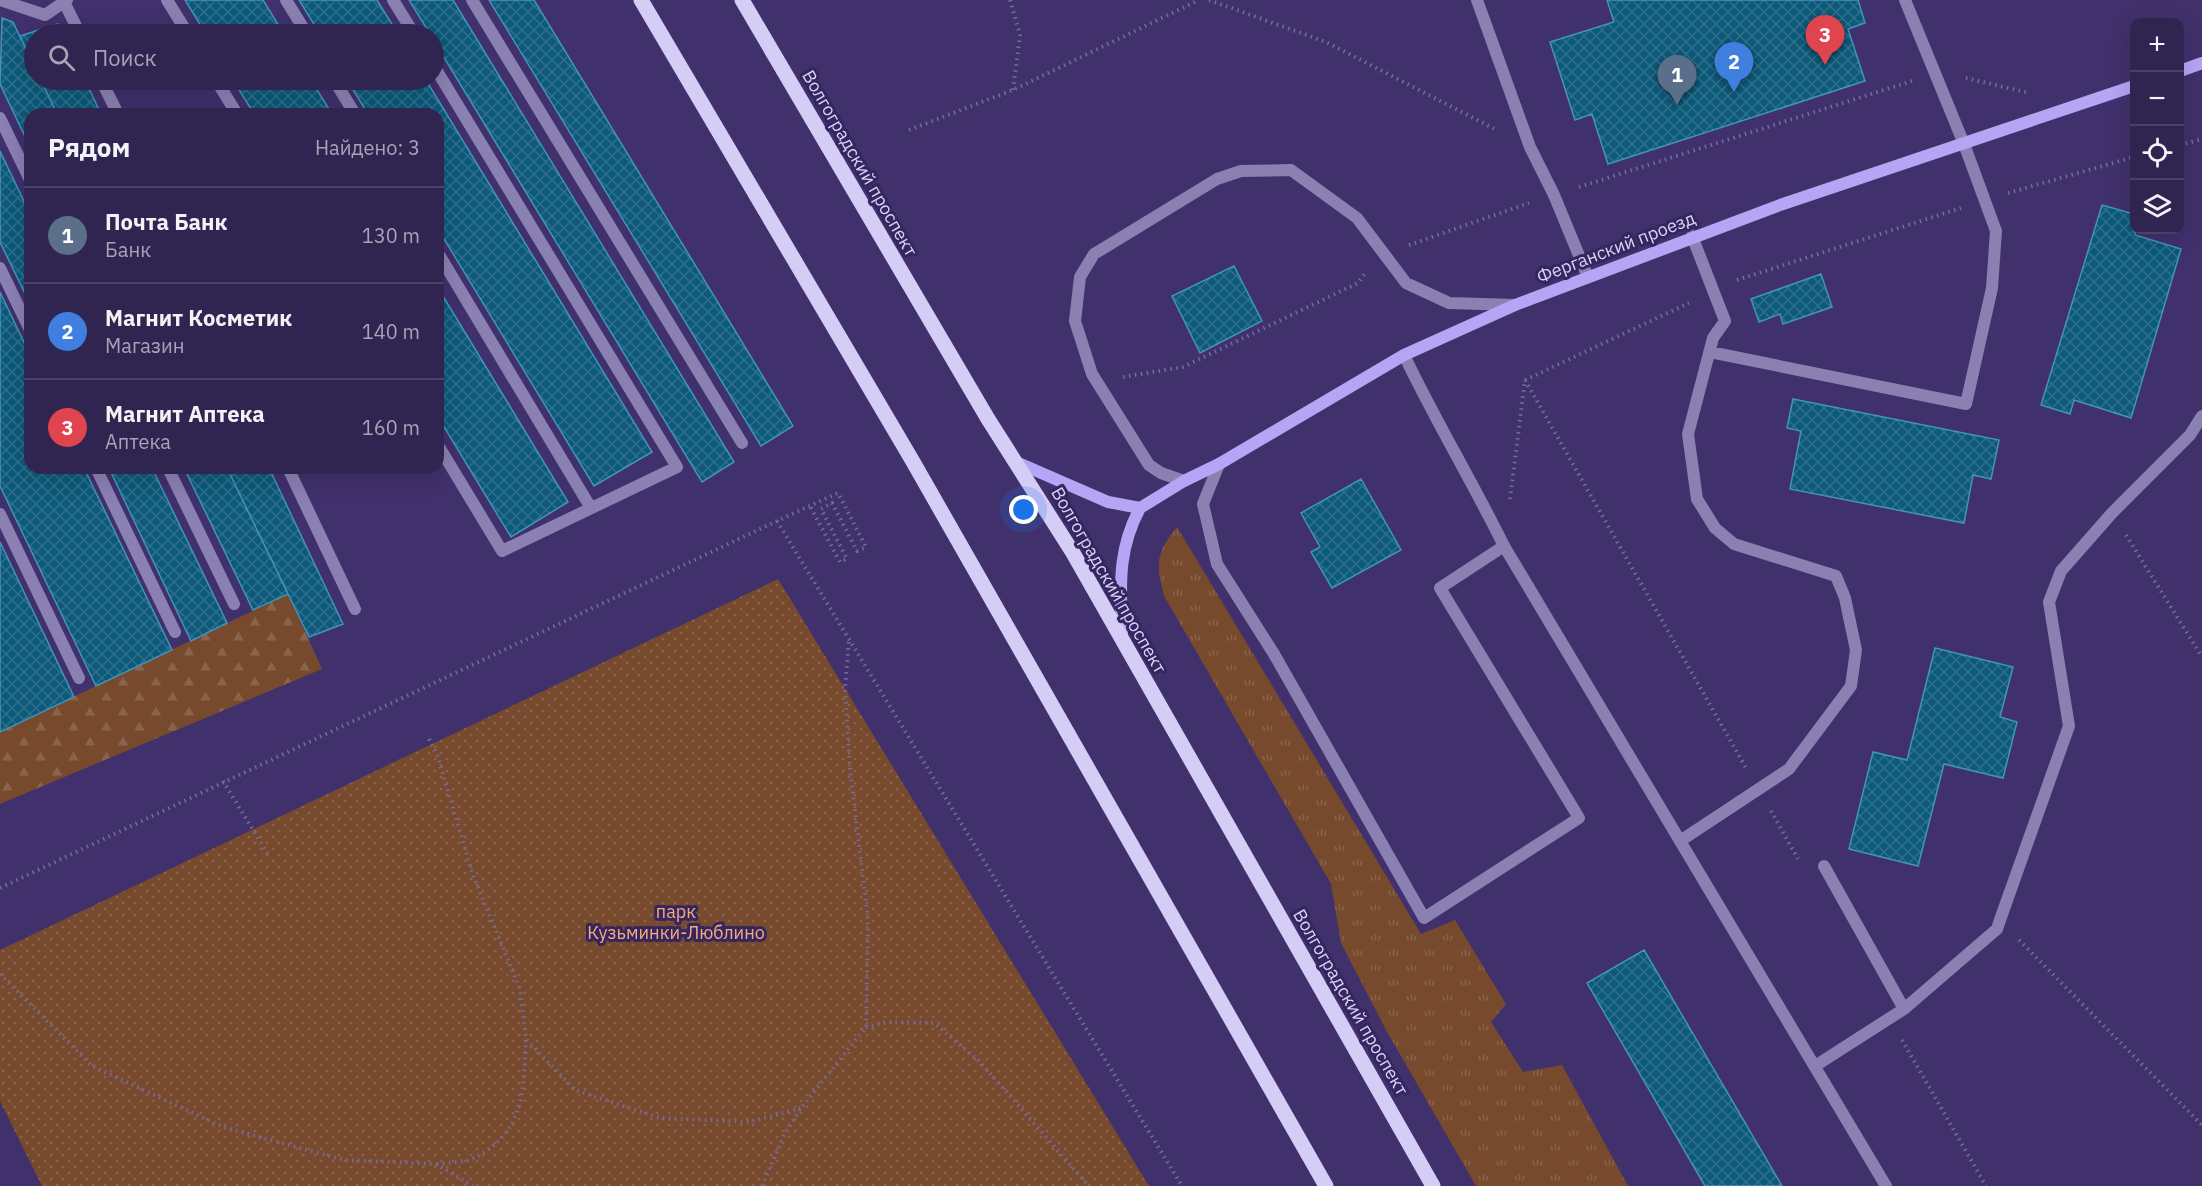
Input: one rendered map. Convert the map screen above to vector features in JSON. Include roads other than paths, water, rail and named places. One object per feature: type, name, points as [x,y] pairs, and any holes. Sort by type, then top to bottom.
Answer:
[{"type":"main road","points":[[641,0],[912,460],[1326,1186]]},
{"type":"main road","name":"Волгоградский проспект","points":[[742,0],[1016,462],[1073,553],[1433,1186]]},
{"type":"street","points":[[0,0],[45,15],[66,1],[76,24]]},
{"type":"street","points":[[167,0],[182,24]]},
{"type":"street","points":[[286,0],[301,24]]},
{"type":"street","points":[[393,0],[408,24]]},
{"type":"street","points":[[472,0],[742,443]]},
{"type":"street","points":[[1477,0],[1530,147],[1554,195],[1587,275]]},
{"type":"street","points":[[1710,352],[1966,404],[1992,288],[1996,231],[1964,144],[1905,0]]},
{"type":"street","points":[[2184,69],[2202,63]]},
{"type":"street","points":[[444,83],[677,467],[502,551],[444,455]]},
{"type":"street","name":"Ферганский проезд","points":[[1140,508],[1404,355],[1515,305],[1587,275],[1692,236],[2130,87]]},
{"type":"street","points":[[106,90],[115,108]]},
{"type":"street","points":[[222,90],[233,108]]},
{"type":"street","points":[[340,90],[351,108]]},
{"type":"street","points":[[0,118],[24,168]]},
{"type":"street","points":[[1184,481],[1161,473],[1149,465],[1095,381],[1076,321],[1080,277],[1094,254],[1217,179],[1241,171],[1291,170],[1357,218],[1406,283],[1449,303],[1515,305]]},
{"type":"street","points":[[1680,841],[1789,769],[1851,686],[1856,650],[1845,598],[1836,576],[1734,544],[1715,528],[1696,499],[1688,434],[1713,338],[1725,321],[1692,236]]},
{"type":"street","points":[[444,263],[591,508]]},
{"type":"street","points":[[0,268],[24,318]]},
{"type":"street","points":[[1404,355],[1431,410],[1470,476],[1504,546],[1886,1186]]},
{"type":"street","points":[[1815,1066],[1905,1010],[1997,929],[2069,726],[2049,602],[2061,571],[2112,513],[2190,435],[2202,416]]},
{"type":"street","points":[[1016,462],[1108,502],[1140,508],[1127,532],[1121,566],[1122,640]]},
{"type":"street","points":[[1219,464],[1203,504],[1217,564],[1274,654],[1424,918],[1579,818],[1440,588],[1504,546]]},
{"type":"street","points":[[99,474],[175,632]]},
{"type":"street","points":[[171,474],[234,604]]},
{"type":"street","points":[[291,474],[355,609]]},
{"type":"street","points":[[0,514],[79,678]]},
{"type":"street","points":[[1824,866],[1905,1010]]},
{"type":"place","name":"Магнит Аптека","points":[[1825,65]]},
{"type":"place","name":"Магнит Косметик","points":[[1734,92]]},
{"type":"place","name":"Почта Банк","points":[[1677,105]]},
{"type":"park label","name":"парк Кузьминки-Люблино","points":[[676,921]]}]
